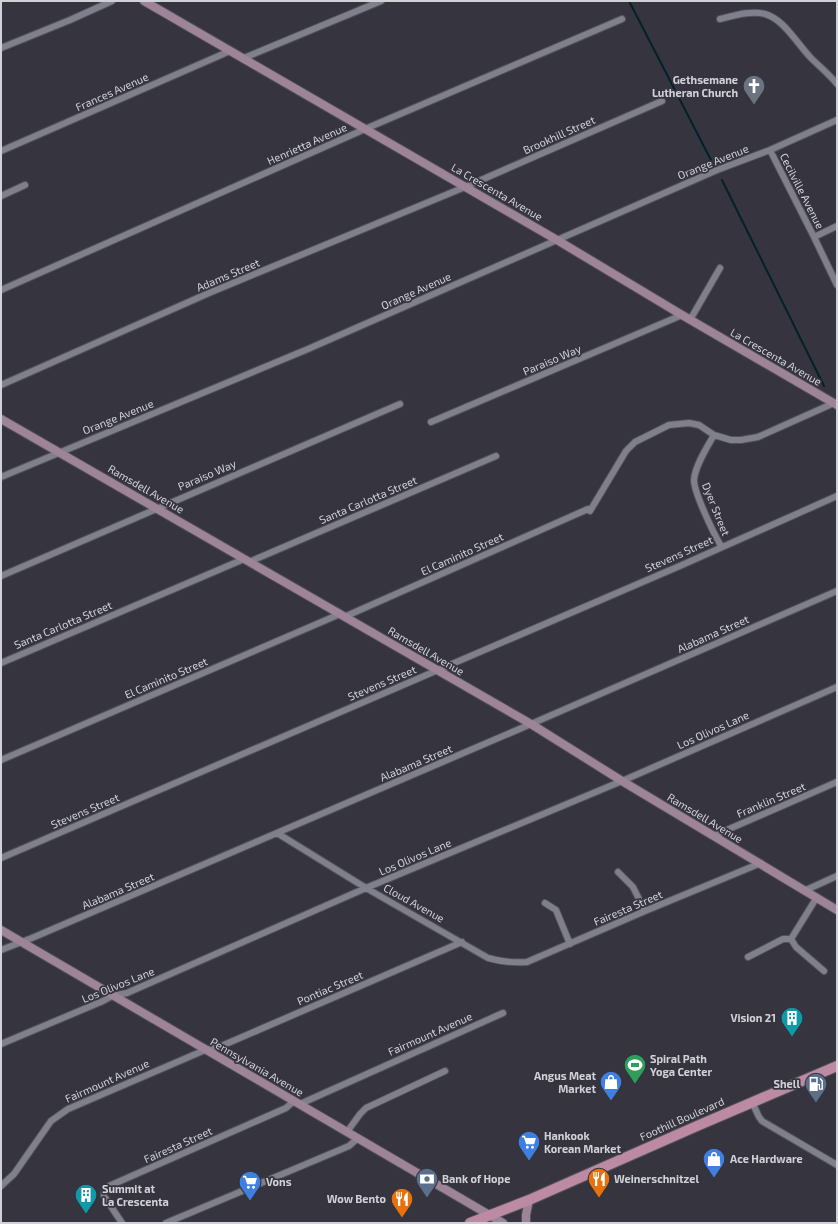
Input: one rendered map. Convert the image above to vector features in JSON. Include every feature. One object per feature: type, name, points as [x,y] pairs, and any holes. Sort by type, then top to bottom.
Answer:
[{"type":"main road","name":"Foothill Boulevard","points":[[470,1223],[489,1214],[528,1200],[837,1066]]},
{"type":"street","points":[[1,48],[112,1]]},
{"type":"street","name":"La Crescenta Avenue","points":[[144,1],[557,240],[690,320],[836,404]]},
{"type":"street","points":[[244,58],[381,1]]},
{"type":"street","points":[[720,20],[743,14],[765,14],[779,21],[811,59],[829,74],[837,84]]},
{"type":"street","name":"Henrietta Avenue","points":[[1,290],[365,129],[622,19]]},
{"type":"street","name":"Frances Avenue","points":[[1,151],[230,51]]},
{"type":"street","name":"Brookhill Street","points":[[465,187],[662,101]]},
{"type":"street","name":"Orange Avenue","points":[[1,477],[308,350],[557,240],[837,120]]},
{"type":"street","name":"Cecilville Avenue","points":[[770,150],[837,285]]},
{"type":"street","points":[[1,196],[25,185]]},
{"type":"street","name":"Adams Street","points":[[1,385],[209,294],[465,187]]},
{"type":"street","points":[[814,237],[837,226]]},
{"type":"street","points":[[690,320],[720,268]]},
{"type":"street","name":"Paraiso Way","points":[[431,422],[682,315]]},
{"type":"street","name":"Paraiso Way","points":[[1,576],[400,404]]},
{"type":"street","name":"El Caminito Street","points":[[1,760],[589,510],[626,451],[635,442],[669,425],[689,423],[699,425],[714,435],[732,440],[758,438],[836,404]]},
{"type":"street","name":"Ramsdell Avenue","points":[[1,419],[531,724],[622,781],[761,863],[837,910]]},
{"type":"street","name":"Dyer Street","points":[[714,435],[701,458],[694,480],[696,492],[721,546]]},
{"type":"street","name":"Santa Carlotta Street","points":[[1,662],[496,456]]},
{"type":"street","name":"Stevens Street","points":[[1,858],[682,565],[721,546],[837,496]]},
{"type":"street","name":"Alabama Street","points":[[1,950],[22,943],[837,591]]},
{"type":"street","name":"Los Olivos Lane","points":[[1,1044],[112,996],[127,993],[366,888],[622,781],[837,687]]},
{"type":"street","name":"Franklin Street","points":[[713,836],[837,782]]},
{"type":"street","name":"Cloud Avenue","points":[[277,833],[366,888],[488,958],[502,962]]},
{"type":"street","name":"Fairesta Street","points":[[502,962],[527,962],[761,863]]},
{"type":"street","points":[[618,872],[633,887],[645,911]]},
{"type":"street","points":[[806,890],[837,876]]},
{"type":"street","points":[[791,939],[816,897]]},
{"type":"street","points":[[545,903],[556,910],[570,944]]},
{"type":"street","name":"Pennsylvania Avenue","points":[[1,930],[112,996],[489,1214],[502,1223]]},
{"type":"street","points":[[748,957],[783,939],[791,939]]},
{"type":"street","points":[[791,939],[796,947],[824,971]]},
{"type":"street","name":"Pontiac Street","points":[[205,1050],[219,1047],[462,942]]},
{"type":"street","name":"Fairmount Avenue","points":[[297,1103],[503,1013]]},
{"type":"street","name":"Fairmount Avenue","points":[[1,1186],[14,1174],[51,1121],[68,1108],[205,1050]]},
{"type":"street","points":[[347,1132],[366,1108],[445,1071]]},
{"type":"street","points":[[752,1102],[762,1121],[837,1165]]},
{"type":"street","name":"Fairesta Street","points":[[122,1223],[104,1196],[104,1193],[109,1186],[297,1103]]},
{"type":"street","points":[[166,1223],[349,1146],[358,1138]]},
{"type":"street","points":[[526,1223],[528,1200]]},
{"type":"waterway","points":[[629,1],[711,160]]},
{"type":"waterway","points":[[722,180],[824,386]]},
{"type":"place","name":"Gethsemane Lutheran Church","points":[[754,106]]},
{"type":"place","name":"Vision 21","points":[[792,1038]]},
{"type":"place","name":"Spiral Path Yoga Center","points":[[635,1084]]},
{"type":"place","name":"Angus Meat Market","points":[[611,1102]]},
{"type":"place","name":"Shell","points":[[816,1104]]},
{"type":"place","name":"Hankook Korean Market","points":[[529,1162]]},
{"type":"place","name":"Ace Hardware","points":[[714,1178]]},
{"type":"place","name":"Bank of Hope","points":[[427,1198]]},
{"type":"place","name":"Weinerschnitzel","points":[[599,1198]]},
{"type":"place","name":"Vons","points":[[250,1202]]},
{"type":"place","name":"Summit at La Crescenta","points":[[86,1214]]},
{"type":"place","name":"Wow Bento","points":[[402,1218]]}]
